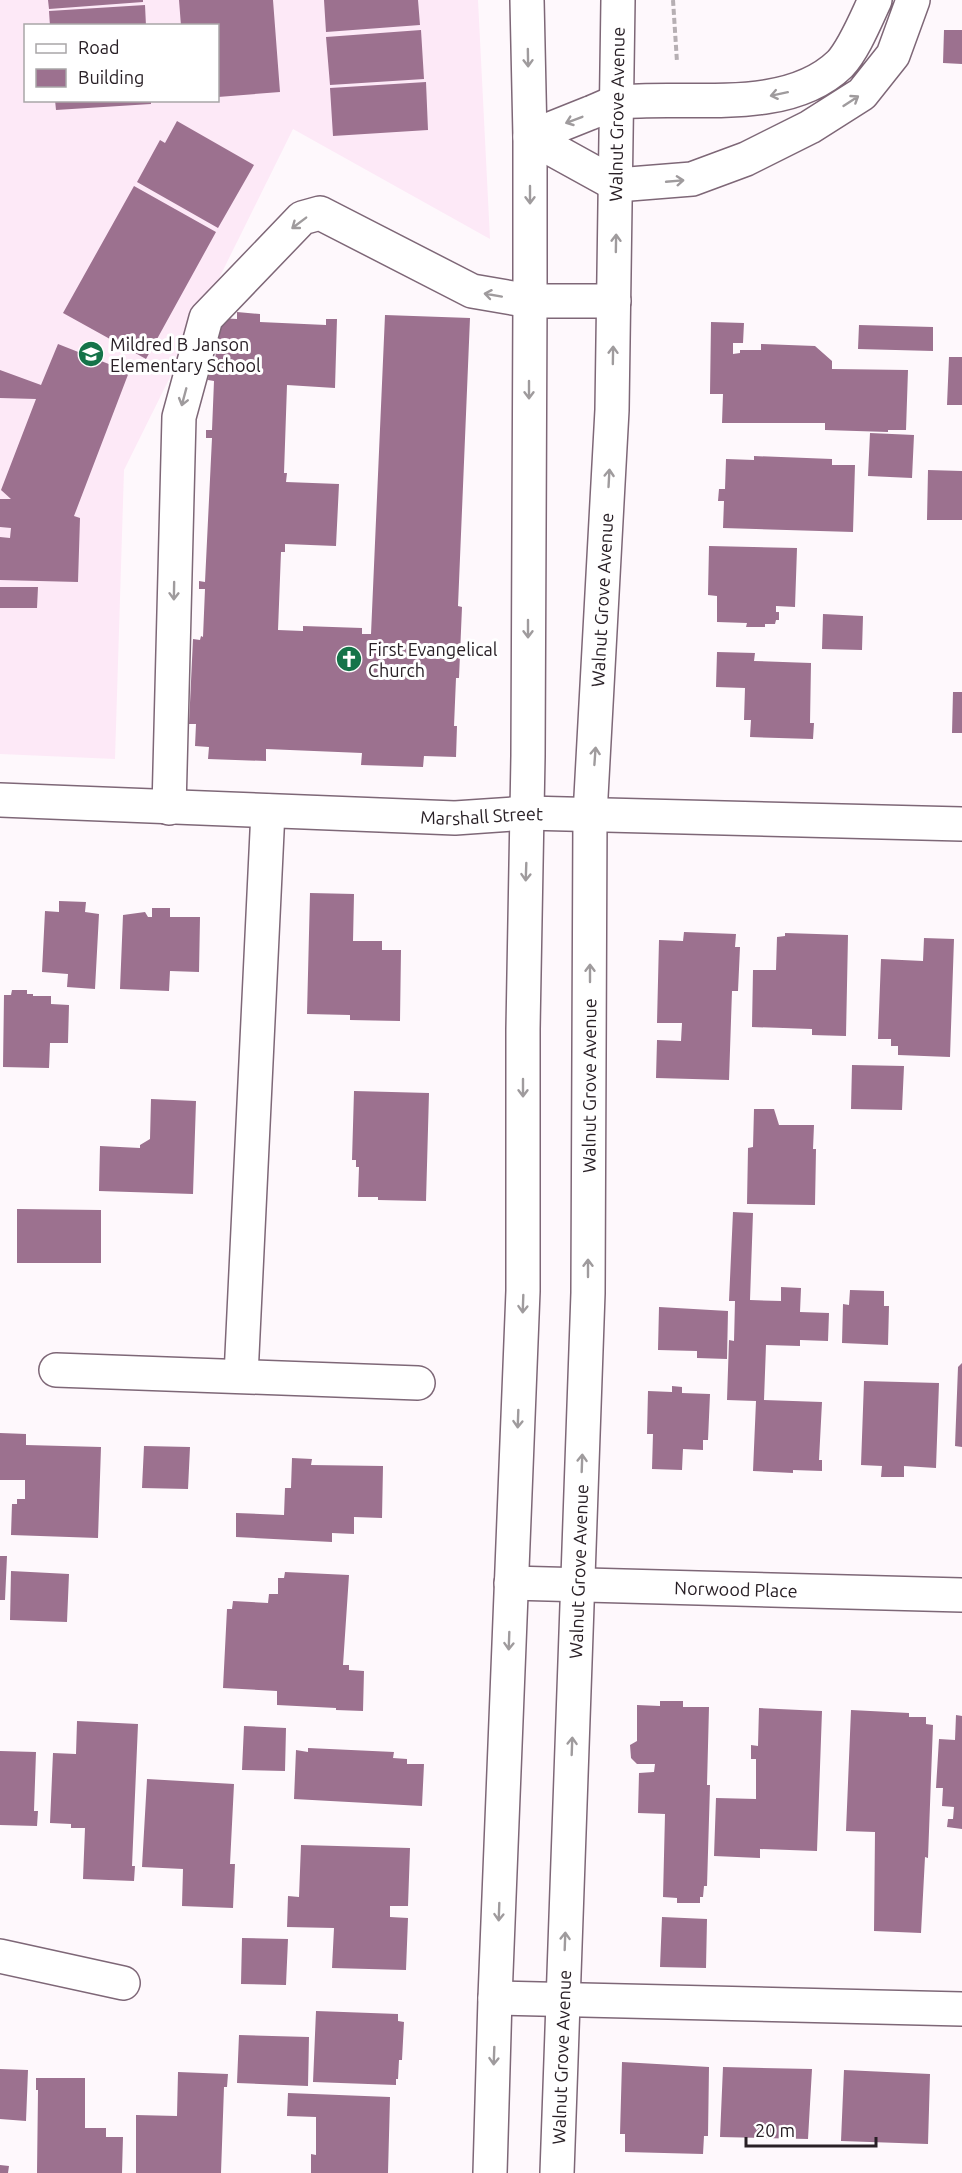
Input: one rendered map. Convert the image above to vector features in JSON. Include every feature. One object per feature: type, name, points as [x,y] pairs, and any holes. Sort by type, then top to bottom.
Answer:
[{"type":"main road","points":[[490,2173],[523,1291],[523,1029],[527,813],[530,302],[527,0]]},
{"type":"main road","name":"Walnut Grove Avenue","points":[[557,2173],[588,1293],[590,814],[612,410],[618,0]]},
{"type":"main road","points":[[530,136],[617,102],[688,99],[743,100],[782,94],[817,82],[841,62],[860,32],[875,0]]},
{"type":"main road","points":[[530,136],[617,185],[692,179],[746,159],[810,127],[862,94],[893,55],[914,0]]},
{"type":"main road","points":[[169,808],[178,417],[206,318],[302,218],[320,213],[472,291],[530,302],[614,301]]},
{"type":"main road","name":"Marshall Street","points":[[0,800],[455,818],[527,813],[962,824]]},
{"type":"main road","points":[[241,1376],[268,811]]},
{"type":"main road","points":[[56,1370],[418,1383]]},
{"type":"main road","name":"Norwood Place","points":[[511,1583],[962,1595]]},
{"type":"main road","points":[[0,1956],[123,1983]]},
{"type":"main road","points":[[495,1998],[962,2009]]},
{"type":"path","points":[[673,0],[678,69]]},
{"type":"shaded area","name":"Mildred B Janson Elementary School","points":[[0,0],[478,0],[490,239],[293,129],[124,470],[115,759],[0,754]]},
{"type":"building","points":[[48,0],[143,0],[143,2],[49,9]]},
{"type":"building","points":[[179,0],[273,0],[280,92],[219,97],[219,24],[181,24]]},
{"type":"building","points":[[324,0],[418,0],[420,25],[326,32]]},
{"type":"building","points":[[145,5],[146,24],[50,24],[49,11]]},
{"type":"building","points":[[421,30],[424,79],[330,85],[326,37]]},
{"type":"building","points":[[944,30],[962,30],[962,64],[943,63]]},
{"type":"building","points":[[426,82],[428,130],[333,136],[330,88]]},
{"type":"building","points":[[55,102],[151,102],[151,104],[56,110]]},
{"type":"building","points":[[177,121],[254,165],[218,228],[137,182],[160,140],[165,143]]},
{"type":"building","points":[[134,186],[216,232],[146,359],[63,313]]},
{"type":"building","points":[[237,312],[260,314],[260,322],[326,325],[326,319],[337,319],[335,388],[287,385],[284,473],[287,473],[286,482],[339,484],[336,546],[285,544],[285,552],[281,552],[278,630],[303,631],[303,626],[362,628],[362,634],[371,634],[385,315],[470,318],[458,606],[462,607],[454,726],[457,726],[456,757],[424,756],[423,767],[361,765],[362,753],[266,749],[266,761],[208,759],[209,747],[195,746],[196,724],[189,724],[193,639],[200,640],[201,636],[203,637],[205,589],[199,589],[199,581],[205,582],[212,438],[206,438],[206,430],[212,430],[214,381],[208,380],[209,369],[215,370],[217,318],[237,319]]},
{"type":"building","points":[[711,322],[744,323],[743,343],[733,343],[733,354],[740,353],[740,350],[761,350],[761,344],[815,346],[832,361],[832,369],[908,370],[906,430],[888,430],[888,432],[825,430],[825,423],[722,423],[723,394],[710,394]]},
{"type":"building","points":[[859,325],[933,327],[933,351],[858,349]]},
{"type":"building","points":[[58,344],[129,372],[74,516],[80,518],[78,582],[0,580],[0,537],[10,538],[11,528],[0,527],[0,499],[11,499],[1,490],[36,399],[0,398],[0,370],[41,385]]},
{"type":"building","points":[[949,357],[962,357],[962,405],[947,405]]},
{"type":"building","points":[[870,433],[914,435],[912,478],[868,476]]},
{"type":"building","points":[[754,456],[832,459],[832,465],[855,465],[853,532],[723,528],[724,501],[718,501],[719,489],[725,489],[726,459],[754,460]]},
{"type":"building","points":[[928,470],[962,471],[962,520],[927,520]]},
{"type":"building","points":[[709,546],[797,548],[795,607],[776,606],[779,620],[776,620],[775,624],[765,624],[765,627],[746,627],[747,623],[717,622],[717,596],[708,595]]},
{"type":"building","points":[[0,587],[38,587],[37,608],[0,608]]},
{"type":"building","points":[[823,614],[863,616],[862,650],[822,649]]},
{"type":"building","points":[[717,652],[755,653],[754,661],[811,663],[810,723],[814,723],[813,739],[750,737],[751,720],[744,720],[745,688],[716,687]]},
{"type":"building","points":[[953,692],[962,692],[962,733],[952,733]]},
{"type":"building","points":[[310,893],[354,894],[353,941],[382,941],[382,950],[401,950],[400,1021],[350,1020],[350,1015],[307,1014]]},
{"type":"building","points":[[59,901],[86,902],[85,912],[99,914],[95,989],[67,987],[68,974],[42,972],[45,911],[59,912]]},
{"type":"building","points":[[152,908],[170,908],[170,917],[200,917],[199,972],[170,971],[169,991],[120,989],[123,915],[145,912],[148,917],[152,917]]},
{"type":"building","points":[[684,932],[736,934],[735,947],[740,947],[738,991],[732,991],[729,1080],[656,1078],[657,1040],[681,1041],[682,1023],[657,1023],[659,940],[683,941]]},
{"type":"building","points":[[785,933],[848,935],[846,1036],[812,1035],[812,1029],[752,1027],[753,970],[776,970],[777,937],[785,936]]},
{"type":"building","points":[[924,938],[954,939],[950,1057],[898,1055],[898,1046],[891,1046],[891,1039],[878,1039],[881,959],[923,961]]},
{"type":"building","points":[[12,990],[27,990],[27,994],[33,994],[33,996],[51,996],[51,1004],[69,1005],[68,1043],[50,1043],[49,1068],[3,1067],[4,995],[11,995]]},
{"type":"building","points":[[852,1065],[904,1066],[902,1110],[851,1109]]},
{"type":"building","points":[[354,1091],[429,1093],[426,1201],[378,1200],[378,1197],[358,1197],[359,1167],[356,1167],[356,1160],[352,1160]]},
{"type":"building","points":[[151,1099],[196,1101],[193,1194],[99,1191],[100,1146],[140,1148],[140,1145],[150,1139]]},
{"type":"building","points":[[754,1109],[774,1109],[779,1125],[814,1125],[815,1205],[747,1204],[748,1148],[753,1147]]},
{"type":"building","points":[[17,1209],[101,1210],[101,1263],[17,1263]]},
{"type":"building","points":[[733,1212],[753,1213],[750,1300],[781,1301],[781,1287],[801,1288],[800,1312],[829,1313],[828,1341],[800,1340],[800,1346],[766,1345],[764,1400],[822,1402],[819,1460],[822,1460],[822,1471],[793,1470],[793,1473],[753,1471],[756,1401],[727,1400],[729,1340],[734,1341],[735,1301],[729,1301]]},
{"type":"building","points":[[850,1290],[884,1291],[884,1306],[889,1306],[888,1345],[842,1343],[843,1304],[849,1305]]},
{"type":"building","points":[[659,1307],[728,1311],[727,1359],[697,1358],[697,1351],[658,1350]]},
{"type":"building","points":[[962,1363],[962,1447],[955,1446],[958,1367]]},
{"type":"building","points":[[864,1381],[939,1383],[936,1468],[904,1466],[904,1477],[881,1477],[882,1466],[861,1465]]},
{"type":"building","points":[[672,1386],[682,1387],[682,1393],[710,1394],[708,1440],[703,1440],[703,1450],[683,1449],[682,1470],[652,1469],[653,1434],[647,1434],[648,1391],[672,1392]]},
{"type":"building","points":[[0,1433],[26,1434],[26,1445],[101,1447],[98,1538],[11,1535],[12,1504],[17,1504],[17,1499],[25,1499],[25,1480],[0,1480]]},
{"type":"building","points":[[144,1446],[190,1447],[188,1489],[142,1488]]},
{"type":"building","points":[[292,1458],[312,1459],[311,1465],[383,1466],[382,1518],[354,1517],[354,1534],[332,1533],[332,1542],[236,1537],[236,1513],[284,1515],[285,1488],[291,1488]]},
{"type":"building","points":[[0,1556],[7,1556],[5,1600],[0,1600]]},
{"type":"building","points":[[11,1571],[69,1574],[67,1622],[10,1620]]},
{"type":"building","points":[[285,1572],[349,1575],[343,1665],[349,1665],[349,1670],[364,1671],[363,1711],[277,1705],[277,1691],[223,1688],[227,1609],[232,1609],[233,1601],[268,1603],[269,1594],[278,1594],[278,1578],[284,1578]]},
{"type":"building","points":[[660,1701],[683,1701],[683,1707],[709,1707],[707,1785],[710,1785],[707,1886],[704,1886],[700,1903],[677,1903],[677,1898],[663,1897],[665,1814],[638,1813],[639,1773],[654,1772],[655,1764],[637,1764],[631,1758],[630,1745],[637,1741],[637,1705],[660,1706]]},
{"type":"building","points":[[759,1708],[822,1711],[817,1851],[760,1849],[760,1858],[714,1856],[716,1798],[756,1799],[756,1759],[751,1759],[751,1745],[758,1746]]},
{"type":"building","points":[[851,1710],[909,1713],[909,1717],[926,1717],[926,1724],[933,1725],[928,1858],[925,1857],[921,1933],[874,1931],[875,1832],[846,1831]]},
{"type":"building","points":[[956,1715],[962,1716],[962,1829],[947,1827],[948,1819],[953,1819],[954,1807],[942,1806],[943,1788],[936,1788],[939,1739],[955,1740]]},
{"type":"building","points":[[77,1721],[138,1724],[132,1866],[135,1866],[134,1881],[83,1879],[85,1828],[71,1828],[71,1824],[50,1823],[53,1753],[76,1754]]},
{"type":"building","points":[[244,1726],[286,1728],[285,1771],[242,1770]]},
{"type":"building","points":[[308,1748],[394,1752],[393,1758],[407,1759],[407,1764],[424,1764],[422,1806],[294,1799],[296,1750],[308,1752]]},
{"type":"building","points":[[0,1751],[36,1752],[34,1811],[38,1811],[37,1826],[0,1825]]},
{"type":"building","points":[[147,1779],[234,1784],[230,1864],[235,1864],[233,1908],[182,1906],[183,1869],[142,1867]]},
{"type":"building","points":[[301,1845],[410,1848],[408,1906],[390,1906],[390,1917],[408,1918],[406,1970],[332,1968],[334,1928],[287,1927],[288,1896],[299,1897]]},
{"type":"building","points":[[662,1917],[707,1919],[706,1968],[660,1967]]},
{"type":"building","points":[[242,1938],[288,1939],[286,1985],[241,1984]]},
{"type":"building","points":[[316,2011],[398,2014],[398,2021],[404,2022],[402,2060],[399,2060],[396,2085],[313,2082]]},
{"type":"building","points":[[239,2035],[309,2037],[308,2086],[237,2083]]},
{"type":"building","points":[[622,2062],[709,2067],[708,2136],[704,2136],[703,2154],[625,2152],[625,2134],[620,2134]]},
{"type":"building","points":[[723,2067],[812,2069],[808,2139],[720,2137]]},
{"type":"building","points":[[0,2069],[28,2070],[26,2121],[0,2119]]},
{"type":"building","points":[[844,2070],[930,2074],[928,2144],[841,2141]]},
{"type":"building","points":[[178,2072],[228,2074],[227,2087],[224,2087],[221,2173],[136,2173],[136,2115],[177,2116]]},
{"type":"building","points":[[36,2078],[85,2078],[85,2128],[106,2128],[106,2137],[123,2137],[122,2173],[37,2173],[38,2090],[36,2090]]},
{"type":"building","points":[[288,2093],[390,2097],[388,2173],[311,2173],[311,2154],[316,2155],[316,2117],[287,2116]]},
{"type":"building","points":[[0,2165],[9,2166],[8,2173],[0,2173]]},
{"type":"place","name":"Mildred B Janson Elementary School","points":[[91,354]]},
{"type":"place","name":"First Evangelical Church","points":[[349,659]]}]
